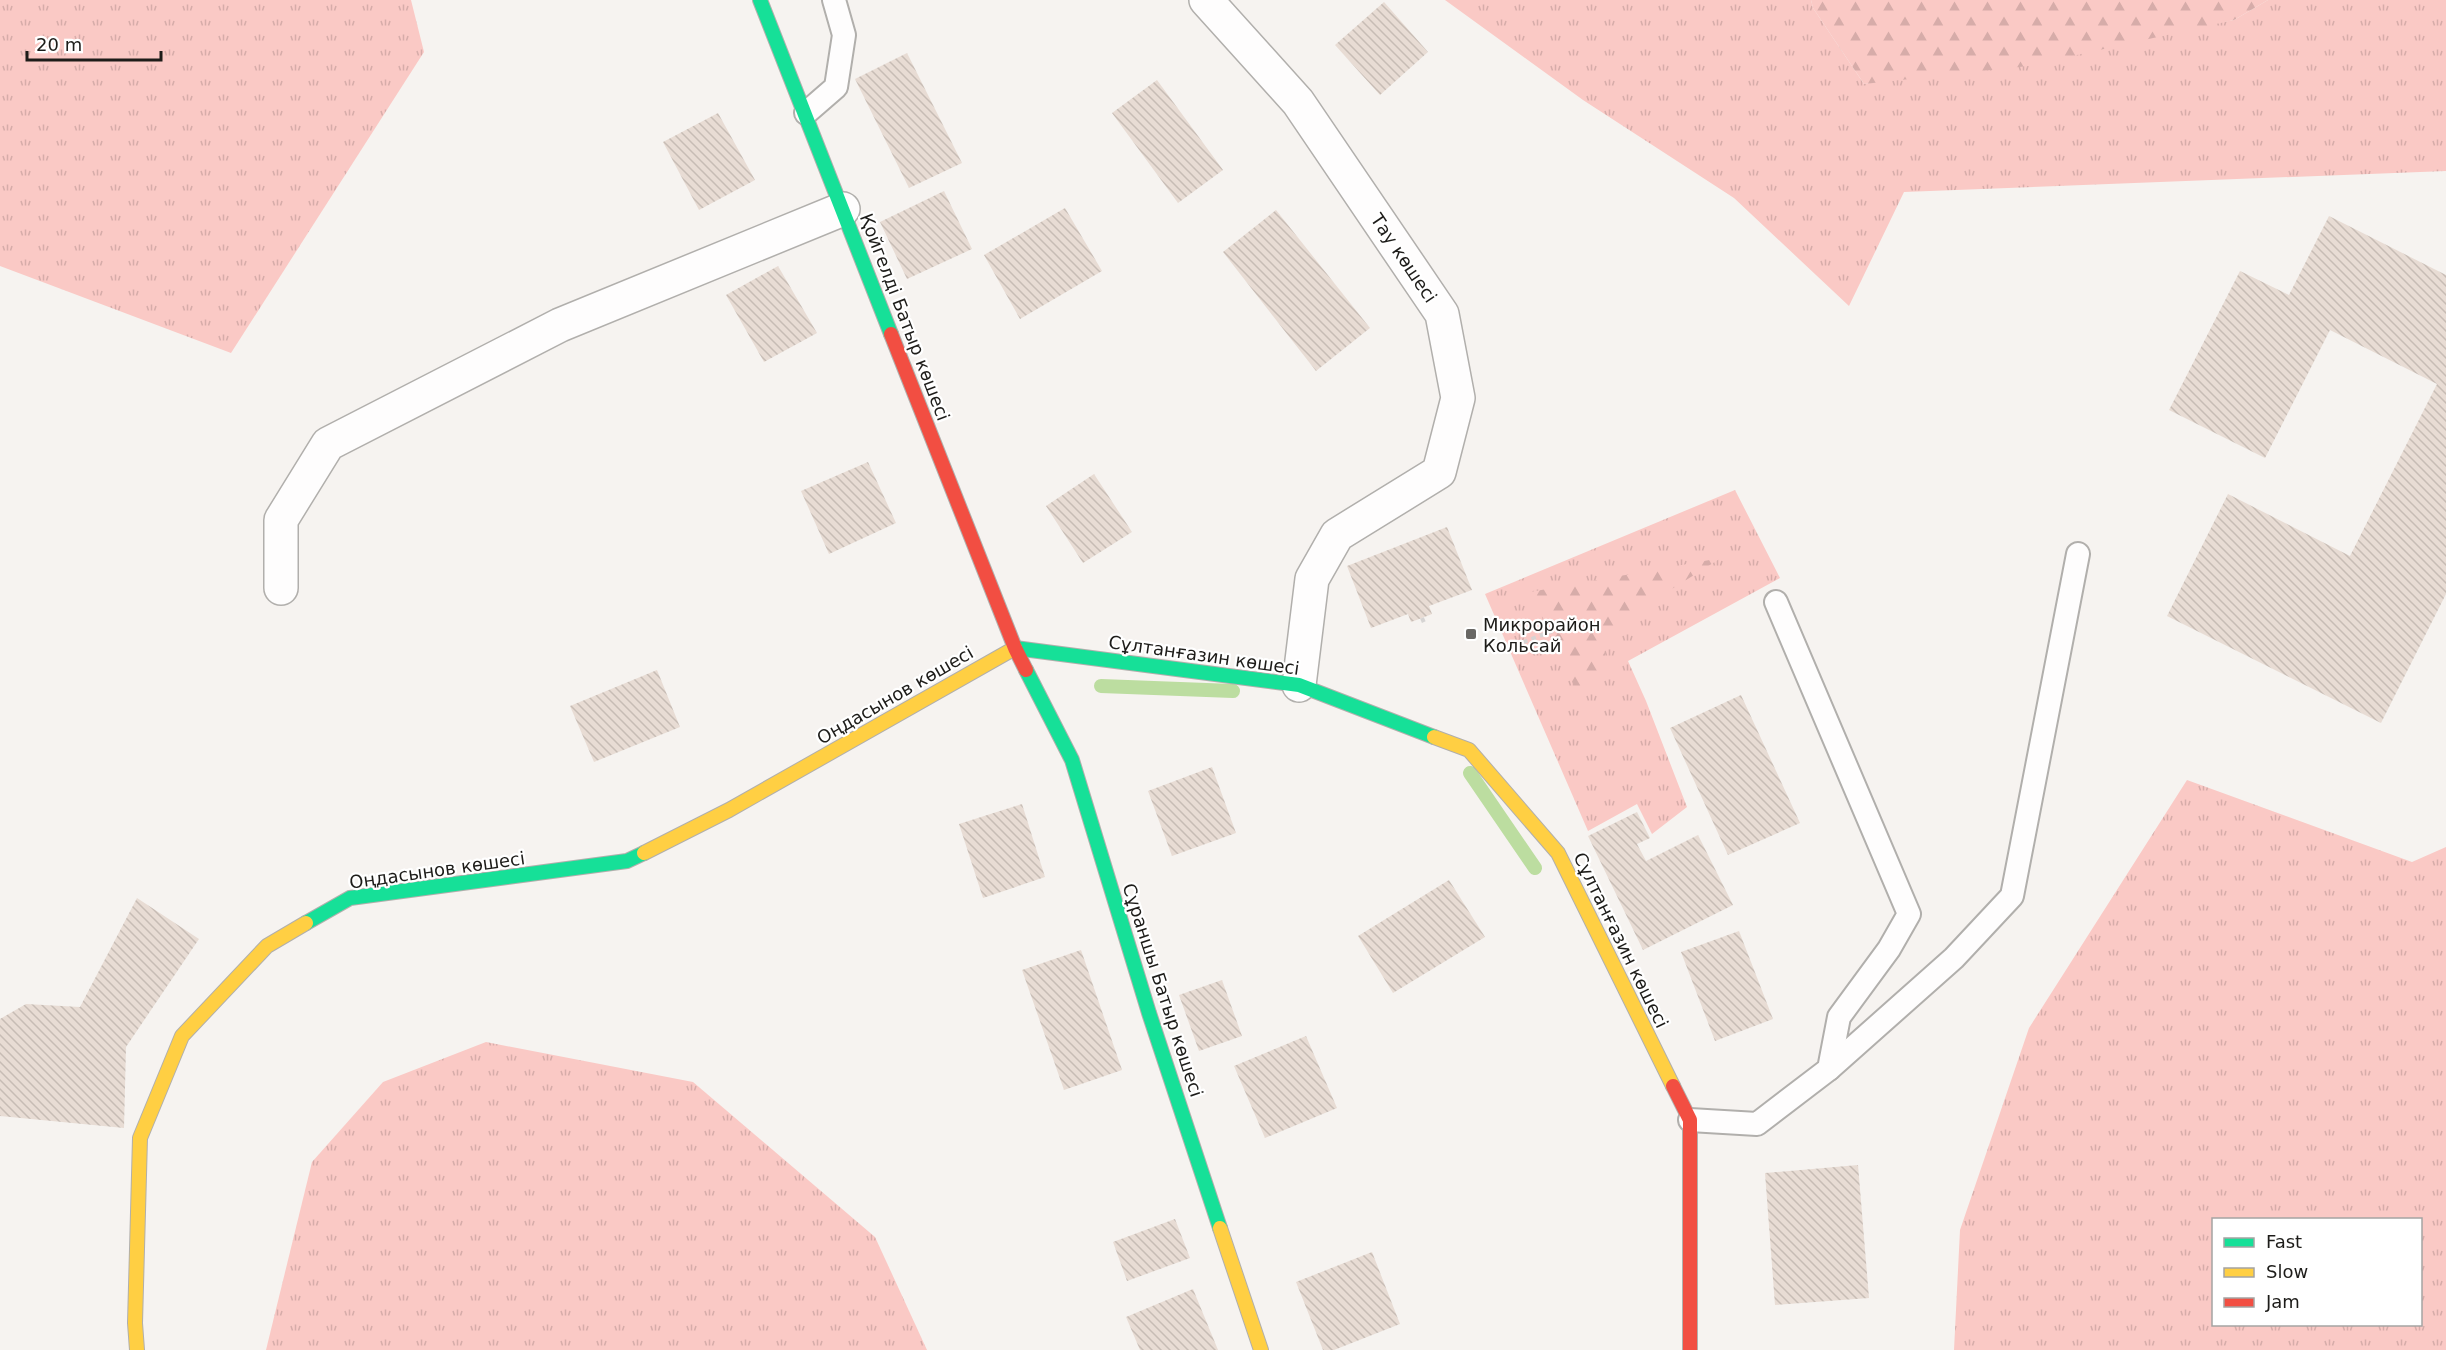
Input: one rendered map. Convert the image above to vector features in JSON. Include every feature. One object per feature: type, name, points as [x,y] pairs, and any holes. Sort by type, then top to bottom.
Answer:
[{"type":"street","name":"Қойгелді Батыр көшесі","points":[[760,0],[1015,648]]},
{"type":"street","name":"Тау көшесі","points":[[1206,0],[1298,102],[1442,314],[1458,398],[1438,472],[1337,535],[1312,579],[1299,685]]},
{"type":"street","points":[[281,588],[281,520],[328,444],[560,325],[843,209]]},
{"type":"street","name":"Сұлтанғазин көшесі","points":[[1015,648],[1299,685],[1469,750],[1558,853],[1690,1120],[1690,1350]]},
{"type":"street","name":"Оңдасынов көшесі","points":[[137,1350],[135,1323],[140,1138],[182,1036],[267,946],[350,898],[627,861],[729,810],[1015,648]]},
{"type":"street","name":"Сұраншы Батыр көшесі","points":[[1015,648],[1072,760],[1153,1024],[1261,1350]]},
{"type":"lane","points":[[806,113],[836,87],[844,35],[834,0]]},
{"type":"lane","points":[[1690,1120],[1757,1124],[1829,1069],[1954,958],[2012,896],[2078,554]]},
{"type":"lane","points":[[1776,603],[1909,914],[1889,949],[1839,1017],[1829,1069]]},
{"type":"path","points":[[1422,618],[1425,626]]},
{"type":"path","points":[[1498,652],[1568,625]]},
{"type":"green space","points":[[0,0],[411,0],[424,52],[231,353],[0,266]]},
{"type":"green space","points":[[1445,0],[1811,0],[1813,8],[1864,84],[2234,20],[2268,0],[2446,0],[2446,171],[1904,192],[1849,306],[1734,198],[1583,100]]},
{"type":"green space","points":[[1811,0],[2268,0],[2234,20],[2028,66],[1864,84],[1813,8]]},
{"type":"green space","points":[[1735,490],[1780,578],[1628,661],[1687,807],[1652,834],[1637,804],[1588,831],[1485,594]]},
{"type":"green space","points":[[1721,558],[1602,633],[1608,676],[1576,690],[1530,592]]},
{"type":"green space","points":[[2187,780],[2412,862],[2446,847],[2446,1350],[1954,1350],[1960,1230],[2029,1028]]},
{"type":"green space","points":[[486,1042],[693,1082],[875,1237],[927,1350],[266,1350],[312,1162],[383,1082]]},
{"type":"building","points":[[1384,2],[1428,52],[1380,95],[1335,45]]},
{"type":"building","points":[[907,53],[962,163],[909,188],[855,79]]},
{"type":"building","points":[[1157,80],[1223,170],[1178,203],[1112,113]]},
{"type":"building","points":[[718,113],[755,180],[699,210],[663,142]]},
{"type":"building","points":[[944,191],[972,249],[907,279],[880,222]]},
{"type":"building","points":[[1065,208],[1102,271],[1020,319],[984,255]]},
{"type":"building","points":[[1276,210],[1370,328],[1316,371],[1223,252]]},
{"type":"building","points":[[2329,216],[2446,275],[2446,594],[2381,723],[2167,616],[2228,494],[2350,556],[2437,384],[2330,330],[2265,458],[2169,410],[2240,271],[2289,295]]},
{"type":"building","points":[[778,266],[817,333],[764,362],[726,295]]},
{"type":"building","points":[[868,462],[896,523],[829,554],[801,491]]},
{"type":"building","points":[[1094,474],[1132,532],[1083,563],[1046,506]]},
{"type":"building","points":[[1447,527],[1472,590],[1429,606],[1432,614],[1422,618],[1411,622],[1408,614],[1371,628],[1347,566]]},
{"type":"building","points":[[657,670],[680,727],[594,762],[570,706]]},
{"type":"building","points":[[1741,695],[1800,823],[1728,855],[1670,728]]},
{"type":"building","points":[[1212,767],[1236,833],[1172,856],[1148,791]]},
{"type":"building","points":[[1022,804],[1045,877],[983,898],[959,824]]},
{"type":"building","points":[[1637,812],[1650,838],[1637,844],[1646,861],[1698,835],[1733,905],[1643,950],[1588,836]]},
{"type":"building","points":[[1449,880],[1485,937],[1393,993],[1358,936]]},
{"type":"building","points":[[137,898],[199,939],[126,1047],[124,1128],[0,1116],[0,1019],[26,1004],[80,1007]]},
{"type":"building","points":[[1739,931],[1773,1019],[1715,1041],[1681,952]]},
{"type":"building","points":[[1081,950],[1122,1070],[1064,1090],[1022,970]]},
{"type":"building","points":[[1222,980],[1242,1036],[1199,1051],[1179,995]]},
{"type":"building","points":[[1306,1036],[1337,1108],[1265,1138],[1234,1066]]},
{"type":"building","points":[[1858,1165],[1869,1298],[1775,1305],[1765,1173]]},
{"type":"building","points":[[1175,1219],[1190,1258],[1127,1281],[1113,1242]]},
{"type":"building","points":[[1372,1252],[1400,1324],[1334,1350],[1323,1350],[1296,1282]]},
{"type":"building","points":[[1193,1289],[1218,1350],[1140,1350],[1126,1317]]},
{"type":"waterway","points":[[1101,686],[1233,691]]},
{"type":"waterway","points":[[1470,773],[1535,868]]},
{"type":"traffic: fast","points":[[760,0],[891,334]]},
{"type":"traffic: fast","points":[[1015,648],[1299,685],[1434,737]]},
{"type":"traffic: fast","points":[[1026,670],[1072,760],[1149,1013],[1220,1228]]},
{"type":"traffic: fast","points":[[306,923],[350,898],[627,861],[644,853]]},
{"type":"traffic: slow","points":[[644,853],[729,810],[1015,648]]},
{"type":"traffic: slow","points":[[1434,737],[1469,750],[1558,853],[1673,1086]]},
{"type":"traffic: slow","points":[[137,1350],[135,1323],[140,1138],[182,1036],[267,946],[306,923]]},
{"type":"traffic: slow","points":[[1220,1228],[1261,1350]]},
{"type":"traffic: jam","points":[[891,334],[1015,648],[1026,670]]},
{"type":"traffic: jam","points":[[1673,1086],[1690,1120],[1690,1350]]},
{"type":"place","name":"Микрорайон Кольсай","points":[[1471,634]]}]
